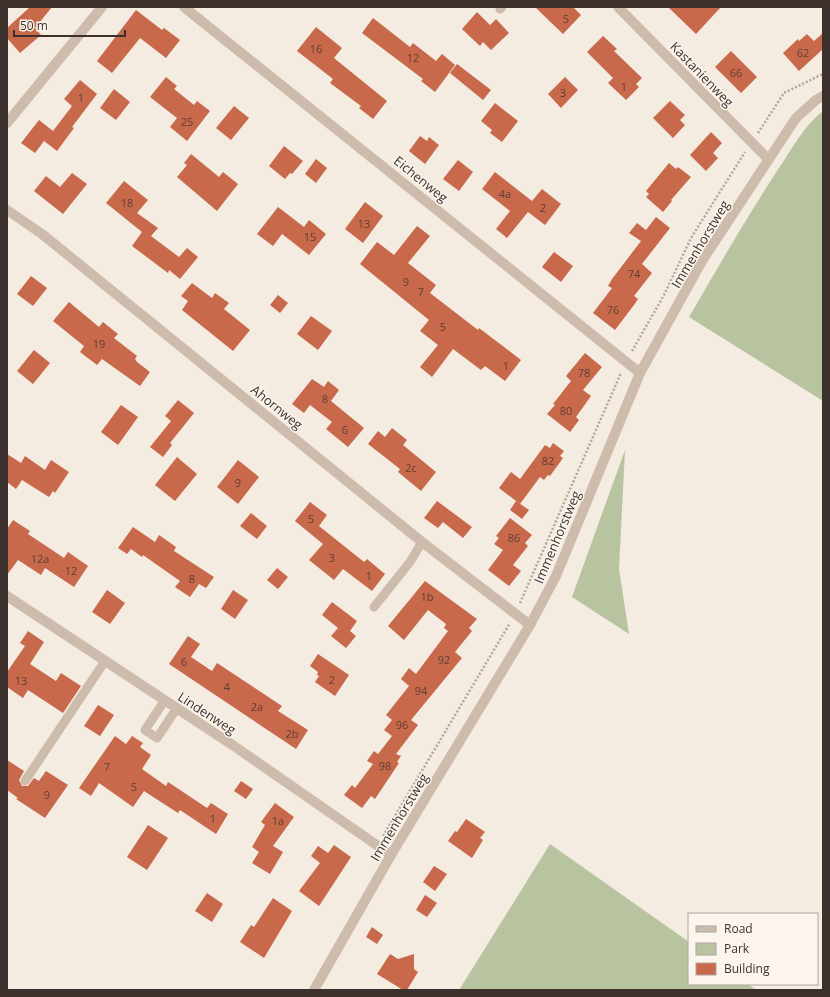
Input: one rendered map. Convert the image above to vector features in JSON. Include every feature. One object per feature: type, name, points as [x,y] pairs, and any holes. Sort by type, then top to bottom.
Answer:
[{"type":"street","points":[[7,124],[102,7]]},
{"type":"street","name":"Eichenweg","points":[[184,7],[640,373]]},
{"type":"street","name":"Kastanienweg","points":[[618,7],[768,159]]},
{"type":"street","name":"Immenhorstweg","points":[[314,990],[391,855],[530,625],[556,576],[640,373],[702,261],[796,118],[816,100],[823,96]]},
{"type":"street","name":"Ahornweg","points":[[7,210],[42,234],[422,542],[530,625]]},
{"type":"street","name":"Lindenweg","points":[[7,596],[234,746],[391,855]]},
{"type":"lane","points":[[374,607],[410,562],[422,542]]},
{"type":"lane","points":[[25,782],[105,661]]},
{"type":"lane","points":[[165,700],[145,730],[157,738],[177,708]]},
{"type":"path","points":[[377,846],[516,613],[626,362],[664,295],[691,238],[751,142],[784,93],[823,74]]},
{"type":"green space","points":[[823,111],[823,401],[689,317],[767,186],[804,130]]},
{"type":"green space","points":[[625,450],[619,569],[629,634],[572,597]]},
{"type":"green space","points":[[550,844],[688,941],[688,985],[749,985],[756,990],[459,990]]},
{"type":"building","points":[[30,7],[52,7],[35,28],[41,35],[20,53],[7,38],[7,28]]},
{"type":"building","points":[[535,7],[573,7],[581,15],[563,34]]},
{"type":"building","points":[[668,7],[721,7],[696,34]]},
{"type":"building","points":[[136,10],[162,30],[164,28],[180,40],[166,58],[140,38],[112,73],[97,61]]},
{"type":"building","points":[[477,12],[490,25],[496,19],[509,33],[491,50],[483,42],[480,46],[462,29]]},
{"type":"building","points":[[373,18],[410,47],[413,43],[436,61],[442,54],[455,65],[435,92],[421,81],[423,79],[362,33]]},
{"type":"building","points":[[316,27],[342,48],[334,58],[387,101],[373,119],[359,108],[361,106],[330,83],[333,79],[297,51]]},
{"type":"building","points":[[823,33],[823,49],[799,71],[783,53],[798,39],[799,41],[807,34],[814,41]]},
{"type":"building","points":[[603,36],[617,49],[614,51],[642,78],[636,84],[639,87],[626,100],[608,83],[613,78],[587,52]]},
{"type":"building","points":[[731,51],[757,77],[741,93],[715,67]]},
{"type":"building","points":[[457,64],[491,90],[483,100],[450,73]]},
{"type":"building","points":[[166,77],[177,86],[174,89],[194,105],[197,101],[210,111],[187,141],[170,127],[177,118],[150,97]]},
{"type":"building","points":[[565,77],[578,90],[561,108],[548,94]]},
{"type":"building","points":[[80,80],[97,94],[72,127],[74,128],[57,151],[44,141],[35,153],[21,143],[39,120],[53,131],[72,106],[64,99]]},
{"type":"building","points":[[114,89],[130,102],[116,120],[100,108]]},
{"type":"building","points":[[670,101],[685,115],[680,120],[685,125],[673,138],[653,118]]},
{"type":"building","points":[[495,103],[518,121],[502,142],[490,133],[492,130],[481,121]]},
{"type":"building","points":[[234,106],[249,118],[231,140],[216,128]]},
{"type":"building","points":[[711,132],[722,143],[713,153],[718,158],[706,171],[690,155]]},
{"type":"building","points":[[420,136],[427,141],[429,137],[439,145],[425,164],[409,151]]},
{"type":"building","points":[[284,146],[303,161],[292,174],[290,173],[285,179],[269,166]]},
{"type":"building","points":[[191,154],[219,177],[223,172],[238,184],[217,211],[177,177],[187,165],[184,163]]},
{"type":"building","points":[[316,159],[327,168],[316,183],[305,174]]},
{"type":"building","points":[[458,160],[473,172],[459,191],[443,179]]},
{"type":"building","points":[[669,163],[676,169],[678,167],[691,177],[671,200],[672,201],[663,212],[646,197],[649,194],[646,191]]},
{"type":"building","points":[[495,172],[532,201],[542,189],[561,204],[545,225],[528,212],[507,238],[496,229],[510,211],[482,189]]},
{"type":"building","points":[[72,173],[87,184],[63,214],[34,191],[46,176],[60,187]]},
{"type":"building","points":[[124,181],[148,200],[137,213],[158,228],[151,236],[179,257],[187,248],[198,257],[180,279],[169,270],[168,273],[132,246],[142,232],[106,203]]},
{"type":"building","points":[[365,202],[383,216],[363,243],[345,229]]},
{"type":"building","points":[[278,207],[304,227],[309,220],[326,234],[309,255],[282,234],[273,246],[257,234]]},
{"type":"building","points":[[656,217],[670,228],[642,264],[652,273],[634,296],[638,299],[615,330],[593,313],[612,288],[608,286],[612,279],[641,241],[629,233],[637,223],[646,230]]},
{"type":"building","points":[[417,226],[430,236],[408,263],[436,285],[430,293],[478,330],[479,328],[521,360],[505,381],[485,366],[481,370],[453,349],[432,377],[420,367],[438,345],[420,331],[429,320],[360,264],[377,242],[394,255]]},
{"type":"building","points":[[554,252],[573,266],[561,282],[542,267]]},
{"type":"building","points":[[31,276],[47,288],[33,306],[17,294]]},
{"type":"building","points":[[192,283],[212,298],[215,293],[229,303],[224,309],[250,330],[233,351],[182,310],[188,301],[181,296]]},
{"type":"building","points":[[278,295],[288,303],[280,313],[270,305]]},
{"type":"building","points":[[69,302],[99,327],[103,322],[118,334],[114,338],[137,356],[135,359],[137,362],[150,372],[140,386],[102,359],[97,365],[80,352],[84,346],[53,321]]},
{"type":"building","points":[[311,316],[332,331],[318,350],[297,334]]},
{"type":"building","points":[[34,350],[50,363],[33,384],[17,371]]},
{"type":"building","points":[[585,353],[602,367],[583,390],[591,396],[576,417],[579,420],[570,432],[547,414],[571,381],[566,376]]},
{"type":"building","points":[[312,379],[324,387],[328,381],[339,390],[331,401],[364,428],[348,447],[326,429],[332,422],[310,405],[304,413],[292,404]]},
{"type":"building","points":[[178,400],[194,413],[170,443],[172,445],[163,457],[150,447],[171,421],[165,416]]},
{"type":"building","points":[[121,405],[138,417],[118,445],[101,432]]},
{"type":"building","points":[[392,428],[407,440],[403,445],[436,472],[421,491],[398,472],[400,469],[368,444],[378,431],[385,437]]},
{"type":"building","points":[[553,443],[564,451],[560,456],[563,458],[550,476],[548,475],[544,480],[540,477],[520,504],[499,488],[511,472],[520,479],[545,445],[550,448]]},
{"type":"building","points":[[7,454],[21,463],[25,456],[45,470],[51,460],[69,472],[55,493],[53,491],[49,497],[22,480],[16,489],[7,482]]},
{"type":"building","points":[[177,457],[197,474],[175,501],[155,485]]},
{"type":"building","points":[[238,460],[259,477],[238,504],[217,487]]},
{"type":"building","points":[[437,501],[472,527],[463,538],[443,522],[438,528],[424,518]]},
{"type":"building","points":[[516,501],[529,510],[522,519],[510,510]]},
{"type":"building","points":[[310,502],[327,515],[319,526],[364,562],[367,559],[385,574],[372,591],[343,569],[334,580],[309,560],[323,544],[295,521]]},
{"type":"building","points":[[251,513],[267,526],[257,539],[240,526]]},
{"type":"building","points":[[510,518],[532,535],[525,543],[528,546],[513,565],[521,571],[509,586],[488,570],[503,550],[494,544],[499,538],[496,536]]},
{"type":"building","points":[[13,520],[30,531],[28,534],[64,558],[68,552],[88,566],[74,587],[45,568],[41,575],[18,560],[7,575],[7,529]]},
{"type":"building","points":[[133,527],[155,542],[159,535],[176,547],[174,551],[214,577],[206,588],[199,584],[190,597],[175,587],[180,581],[143,555],[142,557],[131,549],[127,554],[118,548]]},
{"type":"building","points":[[277,568],[288,577],[278,589],[267,580]]},
{"type":"building","points":[[425,581],[477,619],[469,628],[472,631],[455,652],[462,658],[411,720],[418,725],[396,754],[401,756],[397,762],[399,763],[375,799],[371,796],[362,808],[344,795],[352,785],[355,788],[373,764],[367,761],[374,751],[378,754],[392,736],[384,730],[392,720],[386,715],[409,686],[401,679],[409,668],[416,674],[448,631],[444,628],[446,624],[428,610],[404,640],[388,626]]},
{"type":"building","points":[[107,590],[125,603],[110,624],[92,612]]},
{"type":"building","points":[[233,590],[248,600],[235,619],[221,609]]},
{"type":"building","points":[[332,602],[357,621],[350,631],[356,636],[346,648],[331,636],[338,628],[322,615]]},
{"type":"building","points":[[28,631],[44,642],[30,664],[56,681],[61,673],[81,686],[63,713],[28,690],[23,698],[7,687],[7,672],[25,646],[20,643]]},
{"type":"building","points":[[188,636],[200,644],[191,657],[212,671],[217,663],[282,706],[278,711],[308,730],[296,749],[169,664]]},
{"type":"building","points":[[318,654],[349,675],[335,696],[315,682],[319,676],[317,675],[318,672],[310,666]]},
{"type":"building","points":[[98,705],[114,715],[100,736],[84,726]]},
{"type":"building","points":[[115,736],[126,744],[132,736],[143,743],[140,747],[151,755],[142,769],[166,786],[168,782],[207,808],[211,803],[228,814],[216,834],[180,810],[178,813],[144,791],[133,807],[99,783],[91,796],[79,788]]},
{"type":"building","points":[[7,760],[24,771],[19,780],[22,786],[28,786],[34,778],[39,781],[46,771],[68,785],[45,818],[16,799],[18,798],[7,790]]},
{"type":"building","points":[[241,781],[253,789],[246,799],[234,791]]},
{"type":"building","points":[[275,803],[294,817],[273,846],[283,852],[270,874],[252,863],[259,852],[252,847],[265,825],[261,822]]},
{"type":"building","points":[[466,819],[485,832],[480,838],[483,840],[472,858],[448,841],[455,831],[457,832]]},
{"type":"building","points":[[148,825],[168,838],[147,870],[127,857]]},
{"type":"building","points":[[334,845],[351,857],[319,906],[299,891],[320,863],[311,856],[318,846],[328,853]]},
{"type":"building","points":[[434,866],[447,874],[435,891],[423,882]]},
{"type":"building","points":[[207,893],[223,904],[212,922],[195,911]]},
{"type":"building","points":[[425,895],[437,903],[427,917],[416,910]]},
{"type":"building","points":[[273,898],[292,911],[264,958],[240,942],[251,925],[254,927]]},
{"type":"building","points":[[372,927],[383,935],[377,944],[366,937]]},
{"type":"building","points":[[390,954],[398,959],[414,954],[414,969],[418,972],[407,990],[403,990],[377,974]]}]
